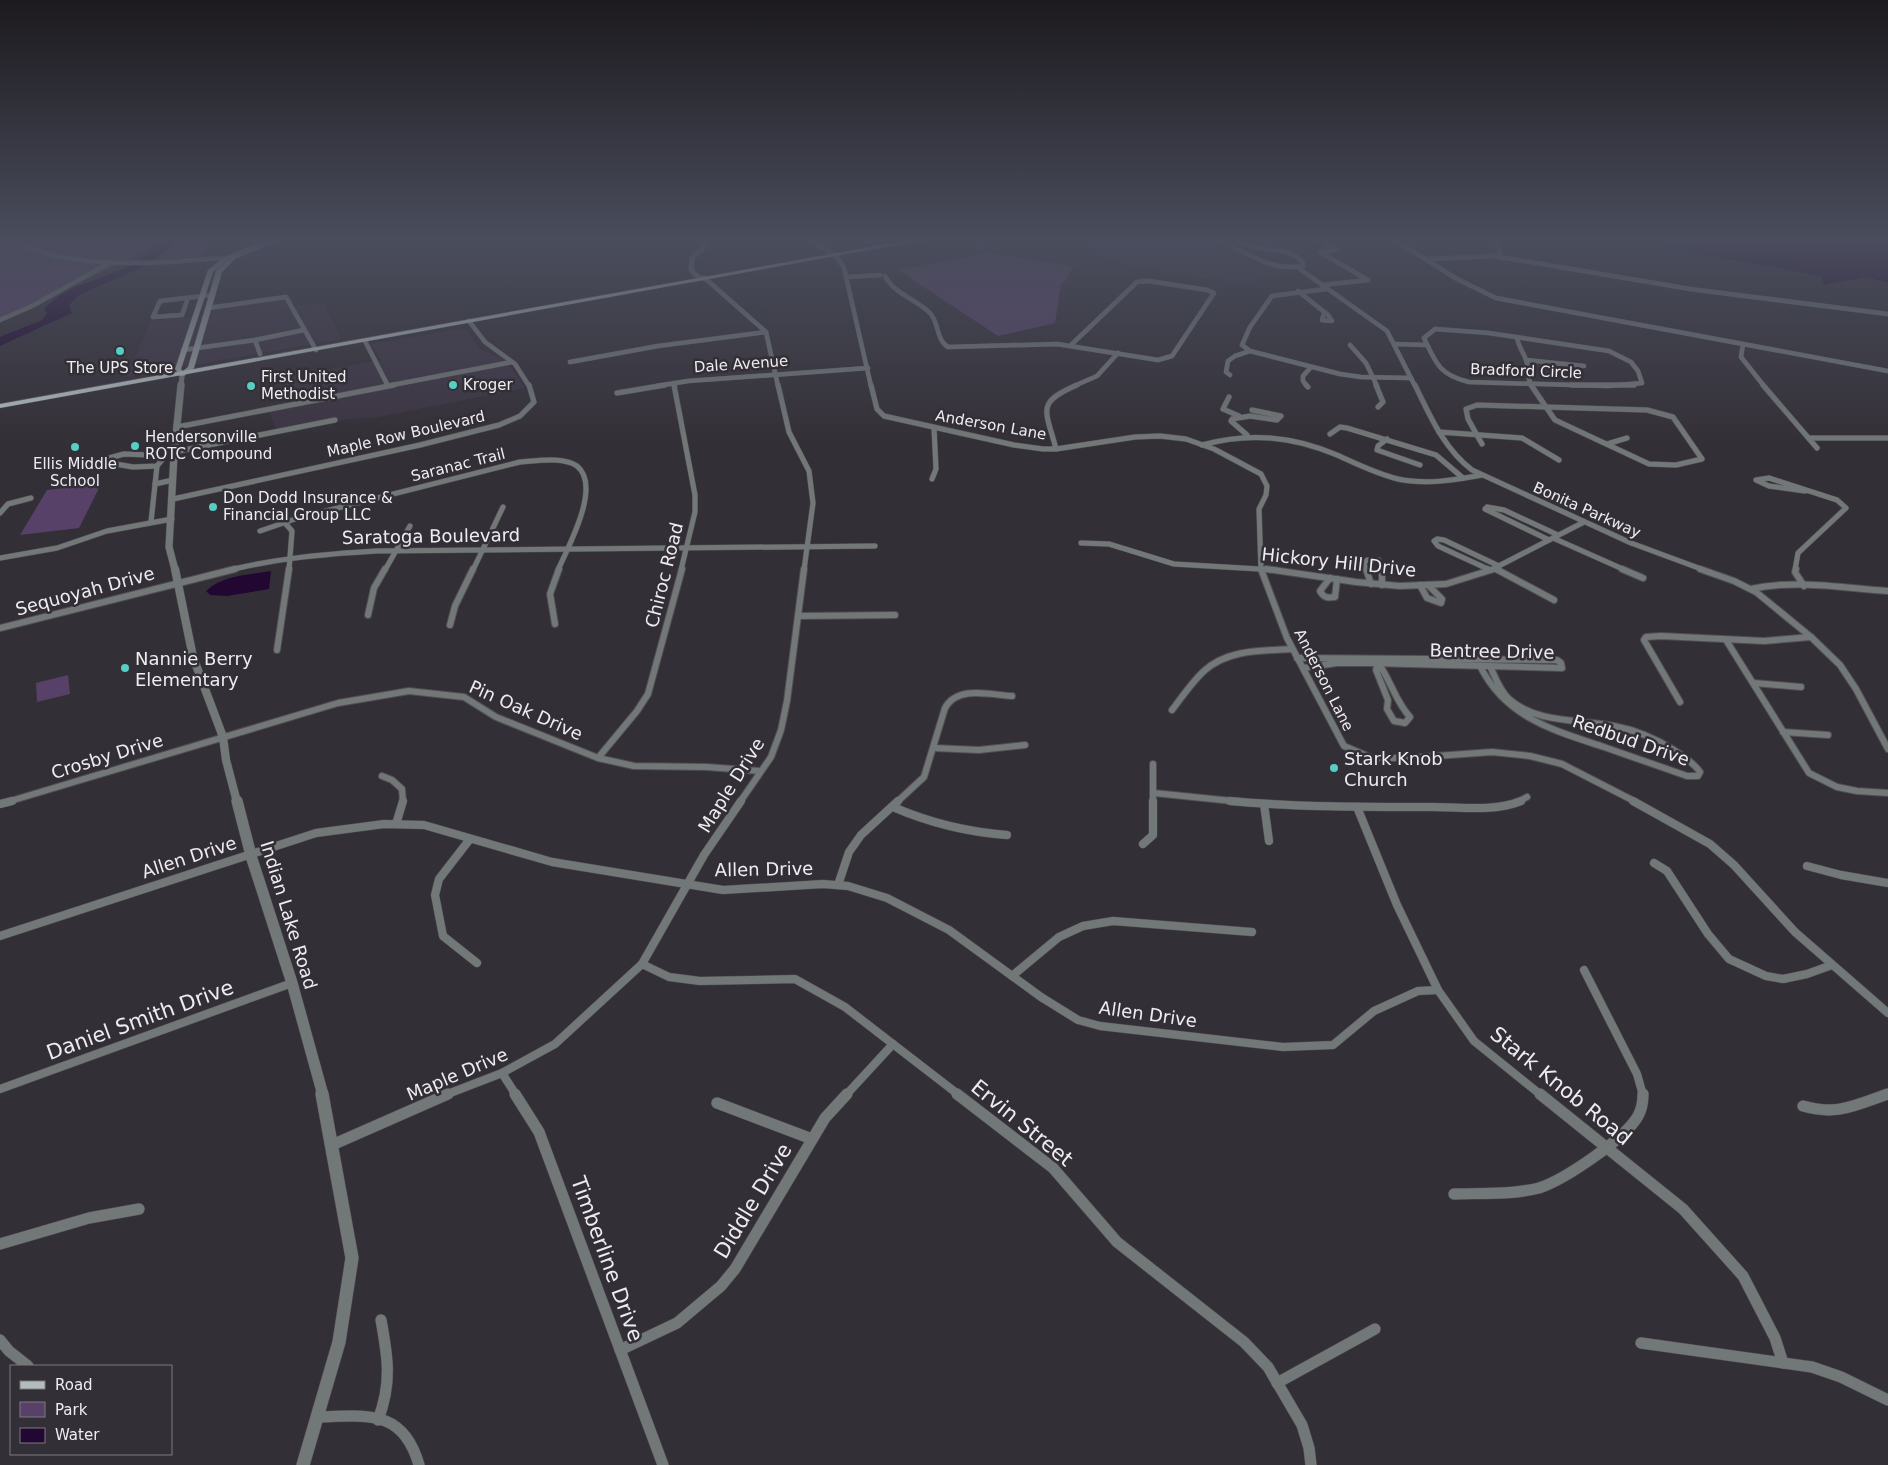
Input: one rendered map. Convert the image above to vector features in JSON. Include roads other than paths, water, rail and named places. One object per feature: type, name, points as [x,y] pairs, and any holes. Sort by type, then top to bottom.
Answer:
[{"type":"main road","points":[[182,375],[178,369],[198,308]]},
{"type":"main road","points":[[182,375],[191,368],[208,308]]},
{"type":"main road","points":[[0,406],[182,375],[541,308]]},
{"type":"main road","points":[[474,329],[477,324],[493,317]]},
{"type":"main road","points":[[192,329],[202,328]]},
{"type":"main road","points":[[192,364],[202,366],[247,362],[260,354],[282,356]]},
{"type":"street","points":[[0,320],[27,308]]},
{"type":"street","points":[[157,308],[153,317],[182,315],[184,308]]},
{"type":"street","points":[[292,308],[316,350]]},
{"type":"street","points":[[739,308],[766,332]]},
{"type":"street","name":"Anderson Lane","points":[[854,308],[877,409],[884,416],[1014,445],[1056,449],[1106,440],[1160,436],[1186,439],[1261,474],[1267,486],[1266,495],[1259,509],[1260,568],[1292,649],[1344,746],[1372,758],[1409,758],[1492,752],[1530,756],[1562,764],[1668,818],[1710,844],[1734,864],[1795,932],[1832,965]]},
{"type":"street","points":[[923,308],[931,314],[943,344],[946,346],[956,348],[1045,343],[1071,345],[1153,359],[1170,358],[1204,308]]},
{"type":"street","points":[[1071,345],[1109,308]]},
{"type":"street","points":[[1262,308],[1250,327],[1242,346],[1250,351],[1340,374],[1411,378]]},
{"type":"street","points":[[1319,308],[1324,313]]},
{"type":"street","name":"Bonita Parkway","points":[[1355,308],[1387,331],[1439,432],[1459,460],[1482,475],[1584,522],[1668,559],[1734,581],[1751,590],[1811,637],[1844,670],[1888,749]]},
{"type":"street","points":[[1553,308],[1888,371]]},
{"type":"street","points":[[1849,308],[1888,314]]},
{"type":"street","name":"Maple Row Boulevard","points":[[173,499],[411,447],[510,421],[529,409],[534,398],[527,380],[512,362],[485,342],[469,322]]},
{"type":"street","name":"Bradford Circle","points":[[1435,329],[1517,337],[1623,355],[1637,369],[1642,383],[1608,386],[1469,382],[1448,377],[1439,369],[1424,338],[1435,329]]},
{"type":"street","points":[[183,350],[255,340],[304,330]]},
{"type":"street","points":[[570,362],[658,346],[766,332]]},
{"type":"street","name":"Maple Drive","points":[[332,1144],[447,1094],[502,1073],[556,1044],[642,964],[704,855],[770,756],[781,730],[787,701],[812,503],[809,470],[789,432],[766,332]]},
{"type":"street","points":[[1482,444],[1468,419],[1466,409],[1470,406],[1546,407],[1646,410],[1673,417],[1702,459],[1695,462],[1663,466],[1648,464],[1556,420],[1546,407],[1532,383],[1527,378],[1526,360],[1517,347],[1517,337]]},
{"type":"street","points":[[255,340],[260,354]]},
{"type":"street","points":[[365,341],[388,386]]},
{"type":"street","points":[[1394,344],[1427,345]]},
{"type":"street","points":[[1743,344],[1741,357],[1817,448]]},
{"type":"street","points":[[1350,345],[1359,351],[1372,377],[1383,402],[1378,407]]},
{"type":"street","points":[[1230,375],[1226,372],[1228,361],[1235,356],[1250,351]]},
{"type":"street","points":[[1056,449],[1046,411],[1049,401],[1056,394],[1097,376],[1118,353]]},
{"type":"street","points":[[1526,360],[1584,366]]},
{"type":"street","points":[[177,427],[512,362]]},
{"type":"street","points":[[1308,386],[1304,382],[1303,376],[1311,367]]},
{"type":"street","name":"Dale Avenue","points":[[617,393],[674,383],[868,368]]},
{"type":"street","name":"Indian Lake Road","points":[[182,375],[174,452],[172,519],[169,547],[193,657],[223,737],[226,760],[250,854],[292,983],[321,1086],[352,1258],[339,1342],[303,1465]]},
{"type":"street","name":"Chiroc Road","points":[[598,758],[637,711],[648,694],[695,512],[695,495],[674,383]]},
{"type":"street","points":[[1229,397],[1223,408],[1239,416],[1277,420],[1282,416],[1252,410]]},
{"type":"street","points":[[1239,416],[1231,421],[1247,435]]},
{"type":"street","points":[[174,452],[335,420]]},
{"type":"street","points":[[1330,434],[1343,427],[1436,455],[1463,478]]},
{"type":"street","points":[[932,479],[936,469],[934,428]]},
{"type":"street","points":[[1439,432],[1514,436],[1522,438],[1559,460]]},
{"type":"street","points":[[1202,445],[1247,435],[1270,436],[1314,447],[1366,469],[1398,479],[1424,482],[1482,475]]},
{"type":"street","points":[[1607,444],[1627,438]]},
{"type":"street","points":[[1810,438],[1888,438]]},
{"type":"street","points":[[1387,439],[1378,446],[1377,450],[1420,465]]},
{"type":"street","points":[[151,522],[157,466],[162,460],[157,456],[124,454],[108,457],[104,462],[134,466],[157,466]]},
{"type":"street","name":"Saranac Trail","points":[[260,531],[285,522],[520,462],[556,460],[576,464],[582,468],[585,476],[586,495],[568,549],[551,591],[550,600],[556,624]]},
{"type":"street","points":[[1804,586],[1795,572],[1798,553],[1846,508],[1837,500],[1769,478],[1756,480],[1768,486],[1805,491]]},
{"type":"street","points":[[155,484],[173,480]]},
{"type":"street","points":[[0,513],[8,504],[31,498]]},
{"type":"street","points":[[450,625],[455,606],[503,507]]},
{"type":"street","points":[[1553,538],[1547,532],[1498,507],[1484,509],[1643,578]]},
{"type":"street","points":[[0,558],[57,548],[107,531],[172,519]]},
{"type":"street","points":[[277,650],[291,558],[292,531],[285,522]]},
{"type":"street","name":"Hickory Hill Drive","points":[[1081,544],[1109,544],[1174,564],[1260,568],[1371,584],[1420,586],[1446,584],[1495,568],[1584,522]]},
{"type":"street","points":[[368,615],[374,588],[410,526]]},
{"type":"street","points":[[1495,568],[1438,546],[1434,541],[1437,539],[1444,540],[1554,600]]},
{"type":"street","name":"Saratoga Boulevard","points":[[178,582],[261,562],[348,552],[875,546]]},
{"type":"street","points":[[1371,584],[1364,563],[1367,560],[1373,559],[1379,560],[1382,565],[1382,585]]},
{"type":"street","name":"Sequoyah Drive","points":[[0,628],[178,582]]},
{"type":"street","points":[[1420,586],[1426,600],[1441,603],[1442,599],[1428,585]]},
{"type":"street","points":[[1751,590],[1769,585],[1888,591]]},
{"type":"street","points":[[798,616],[895,615]]},
{"type":"street","points":[[1680,702],[1644,640],[1646,637],[1781,640],[1811,637]]},
{"type":"street","points":[[1726,640],[1804,766],[1818,781],[1844,789],[1888,792]]},
{"type":"street","points":[[1172,710],[1200,675],[1217,661],[1250,652],[1292,649]]},
{"type":"street","name":"Bentree Drive","points":[[1297,658],[1557,660],[1561,663],[1562,668],[1378,663],[1337,663],[1303,668]]},
{"type":"street","points":[[1378,663],[1385,671],[1400,707],[1410,717],[1405,724],[1394,721],[1390,716],[1387,709],[1388,700],[1376,670],[1378,663]]},
{"type":"street","name":"Redbud Drive","points":[[1480,666],[1489,684],[1497,693],[1512,706],[1543,726],[1687,776],[1698,776],[1700,772],[1697,767],[1653,738],[1614,726],[1540,714],[1522,707],[1503,691],[1490,666]]},
{"type":"street","points":[[1754,683],[1802,687]]},
{"type":"street","name":"Pin Oak Drive","points":[[223,737],[338,703],[409,691],[464,697],[496,717],[598,758],[634,766],[707,767],[760,771]]},
{"type":"street","points":[[838,886],[848,852],[861,835],[924,777],[945,708],[953,696],[963,693],[1012,696]]},
{"type":"street","points":[[1783,732],[1828,735]]},
{"type":"street","name":"Crosby Drive","points":[[0,804],[223,737]]},
{"type":"street","points":[[934,748],[978,750],[1025,745]]},
{"type":"street","points":[[1143,844],[1153,835],[1153,764]]},
{"type":"street","points":[[382,776],[399,783],[404,790],[402,806],[396,824]]},
{"type":"street","points":[[1154,794],[1264,804],[1358,806],[1494,806],[1518,802],[1527,797]]},
{"type":"street","points":[[1264,804],[1269,841]]},
{"type":"street","name":"Stark Knob Road","points":[[1358,806],[1397,905],[1438,990],[1474,1041],[1683,1209],[1742,1276],[1775,1338],[1783,1363]]},
{"type":"street","points":[[893,807],[915,817],[966,832],[1007,835]]},
{"type":"street","name":"Allen Drive","points":[[0,936],[316,833],[396,824],[424,824],[552,862],[723,890],[758,886],[848,886],[887,898],[940,925],[1078,1020],[1100,1026],[1283,1047],[1333,1045],[1374,1011],[1418,991],[1438,990]]},
{"type":"street","points":[[470,839],[439,879],[435,895],[443,936],[477,963]]},
{"type":"street","points":[[1654,863],[1667,871],[1708,934],[1729,959],[1766,976],[1783,979],[1807,974],[1832,965],[1888,1013]]},
{"type":"street","points":[[1807,866],[1841,875],[1888,883]]},
{"type":"street","points":[[1012,976],[1059,937],[1083,926],[1112,921],[1252,932]]},
{"type":"street","name":"Ervin Street","points":[[642,964],[668,977],[684,979],[795,979],[845,1007],[1053,1168],[1117,1242],[1244,1342],[1268,1367],[1302,1426],[1309,1448],[1311,1465]]},
{"type":"street","points":[[1454,1194],[1542,1187],[1607,1148],[1638,1120],[1643,1107],[1642,1087],[1628,1054],[1584,970]]},
{"type":"street","name":"Daniel Smith Drive","points":[[0,1089],[292,983]]},
{"type":"street","name":"Diddle Drive","points":[[620,1350],[676,1323],[721,1286],[735,1269],[824,1118],[893,1044]]},
{"type":"street","name":"Timberline Drive","points":[[502,1073],[539,1132],[663,1465]]},
{"type":"street","points":[[1803,1106],[1821,1112],[1836,1110],[1888,1094]]},
{"type":"street","points":[[716,1103],[812,1139]]},
{"type":"street","points":[[0,1244],[89,1218],[139,1209]]},
{"type":"street","points":[[378,1420],[386,1402],[390,1371],[381,1320]]},
{"type":"street","points":[[1277,1383],[1375,1329]]},
{"type":"street","points":[[0,1340],[9,1351],[27,1365]]},
{"type":"street","points":[[1641,1343],[1812,1367],[1842,1377],[1888,1400]]},
{"type":"street","points":[[317,1417],[368,1418],[390,1422],[404,1432],[415,1451],[420,1465]]},
{"type":"water","points":[[70,308],[72,313],[0,346],[0,337],[42,320],[47,313],[44,309]]},
{"type":"water","points":[[271,571],[269,589],[227,596],[210,595],[206,591],[228,579]]},
{"type":"place","name":"The UPS Store","points":[[120,351]]},
{"type":"place","name":"Kroger","points":[[453,385]]},
{"type":"place","name":"First United Methodist","points":[[251,386]]},
{"type":"place","name":"Hendersonville ROTC Compound","points":[[135,446]]},
{"type":"place","name":"Ellis Middle School","points":[[75,447]]},
{"type":"place","name":"Don Dodd Insurance & Financial Group LLC","points":[[213,507]]},
{"type":"place","name":"Nannie Berry Elementary","points":[[125,668]]},
{"type":"place","name":"Stark Knob Church","points":[[1334,768]]}]
